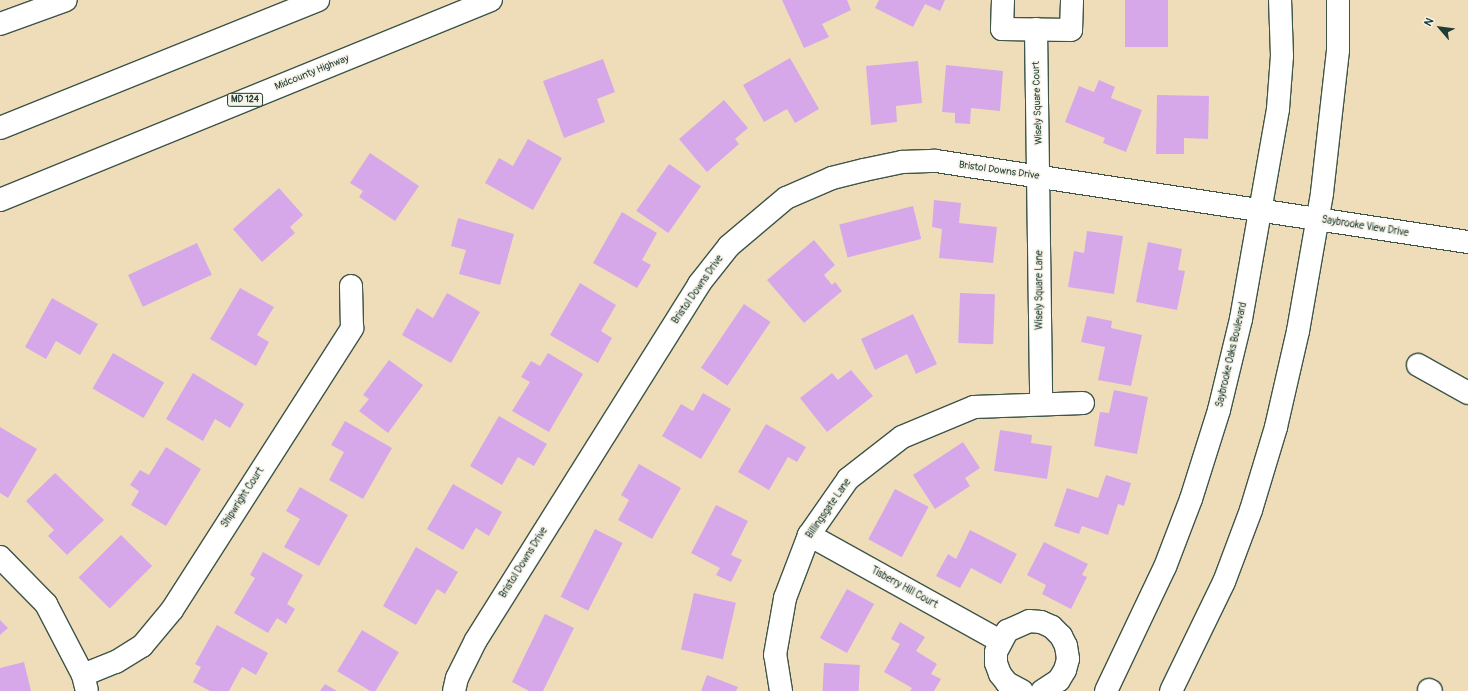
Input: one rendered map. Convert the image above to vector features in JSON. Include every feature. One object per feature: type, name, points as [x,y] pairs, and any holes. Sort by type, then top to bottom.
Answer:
[{"type":"street","points":[[0,24],[66,0]]},
{"type":"street","points":[[0,128],[318,0]]},
{"type":"street","name":"Midcounty Highway","points":[[0,200],[490,0]]},
{"type":"street","points":[[1003,0],[1002,28],[1071,30],[1072,0]]},
{"type":"street","name":"Saybrooke Oaks Boulevard","points":[[1106,691],[1165,567],[1191,499],[1219,410],[1241,319],[1262,211],[1278,109],[1282,56],[1280,0]]},
{"type":"street","points":[[1171,691],[1224,582],[1251,510],[1276,426],[1298,330],[1318,220],[1331,123],[1338,50],[1338,0]]},
{"type":"street","name":"Wisely Square Court","points":[[1036,29],[1040,177]]},
{"type":"street","name":"Bristol Downs Drive","points":[[454,691],[457,678],[476,640],[700,284],[729,246],[754,222],[786,198],[832,178],[902,162],[936,162],[1262,211]]},
{"type":"street","name":"Wisely Square Lane","points":[[1040,177],[1041,403]]},
{"type":"street","name":"Saybrooke View Drive","points":[[1262,211],[1468,242]]},
{"type":"street","name":"Shipwright Court","points":[[85,683],[142,646],[172,610],[352,328],[351,286]]},
{"type":"street","points":[[1418,365],[1468,393]]},
{"type":"street","name":"Billingsgate Lane","points":[[781,691],[775,655],[785,598],[809,535],[848,479],[902,437],[974,407],[1041,403],[1083,403]]},
{"type":"street","name":"Tisberry Hill Court","points":[[809,535],[1000,641]]},
{"type":"street","points":[[0,557],[46,604],[85,683]]},
{"type":"street","points":[[1022,691],[1007,683],[1000,674],[996,663],[1000,641],[1007,631],[1029,621],[1052,627],[1061,636],[1068,659],[1065,670],[1059,680],[1042,691]]},
{"type":"building","points":[[782,0],[847,0],[851,10],[822,24],[829,37],[804,48]]},
{"type":"building","points":[[879,0],[945,0],[940,11],[925,4],[913,27],[875,8]]},
{"type":"building","points":[[1125,0],[1168,0],[1168,47],[1125,47]]},
{"type":"building","points":[[790,58],[819,109],[795,123],[787,109],[764,122],[743,85]]},
{"type":"building","points":[[603,59],[615,92],[597,99],[605,122],[564,138],[543,81]]},
{"type":"building","points":[[918,61],[922,103],[896,106],[897,122],[871,125],[866,66]]},
{"type":"building","points":[[946,65],[1003,71],[1000,111],[971,108],[970,124],[955,123],[955,113],[942,112]]},
{"type":"building","points":[[1099,80],[1115,87],[1111,98],[1142,110],[1126,152],[1103,143],[1105,138],[1065,122],[1079,86],[1094,92]]},
{"type":"building","points":[[1157,95],[1209,96],[1208,139],[1184,138],[1184,154],[1156,154]]},
{"type":"building","points":[[724,100],[748,128],[735,139],[739,144],[707,172],[679,139]]},
{"type":"building","points":[[528,139],[562,158],[533,210],[485,183],[499,158],[513,166]]},
{"type":"building","points":[[370,153],[419,186],[395,221],[359,197],[363,191],[350,183]]},
{"type":"building","points":[[669,164],[701,186],[668,233],[636,211]]},
{"type":"building","points":[[279,188],[303,215],[290,227],[295,233],[262,262],[233,229]]},
{"type":"building","points":[[934,200],[961,203],[959,223],[997,227],[993,263],[939,258],[942,229],[932,227]]},
{"type":"building","points":[[913,206],[921,239],[847,257],[839,224]]},
{"type":"building","points":[[622,212],[657,233],[642,260],[651,265],[637,288],[593,263]]},
{"type":"building","points":[[458,218],[514,234],[500,285],[459,274],[466,250],[451,246]]},
{"type":"building","points":[[1087,231],[1123,236],[1114,294],[1068,287],[1074,251],[1084,253]]},
{"type":"building","points":[[814,240],[835,265],[824,275],[832,285],[835,282],[842,291],[804,323],[767,280]]},
{"type":"building","points":[[1148,242],[1182,249],[1178,270],[1185,271],[1177,310],[1136,302]]},
{"type":"building","points":[[197,243],[212,275],[143,307],[128,275]]},
{"type":"building","points":[[580,283],[616,305],[601,331],[612,338],[598,363],[550,335]]},
{"type":"building","points":[[240,288],[274,307],[257,335],[269,342],[256,366],[210,339]]},
{"type":"building","points":[[447,293],[480,312],[451,363],[402,335],[417,308],[433,318]]},
{"type":"building","points":[[960,293],[995,294],[993,344],[958,343]]},
{"type":"building","points":[[52,298],[98,324],[80,355],[56,341],[46,359],[25,347]]},
{"type":"building","points":[[744,304],[771,322],[727,386],[701,368]]},
{"type":"building","points":[[913,314],[937,364],[916,374],[907,354],[875,370],[861,339]]},
{"type":"building","points":[[1087,316],[1112,321],[1111,328],[1142,335],[1131,386],[1098,380],[1105,347],[1081,342]]},
{"type":"building","points":[[113,353],[164,382],[144,418],[93,389]]},
{"type":"building","points":[[548,353],[583,374],[549,432],[512,411],[530,382],[521,377],[531,361],[540,366]]},
{"type":"building","points":[[389,360],[423,385],[388,433],[359,411],[369,399],[363,395]]},
{"type":"building","points":[[851,370],[873,396],[827,432],[800,398],[832,373],[838,380]]},
{"type":"building","points":[[193,373],[244,404],[230,428],[215,419],[203,441],[166,419]]},
{"type":"building","points":[[1114,390],[1148,397],[1137,454],[1094,446],[1100,412],[1109,413]]},
{"type":"building","points":[[703,393],[731,409],[701,459],[662,436],[681,404],[693,411]]},
{"type":"building","points":[[499,416],[547,444],[534,466],[518,457],[502,485],[470,466]]},
{"type":"building","points":[[345,421],[392,448],[363,499],[329,480],[344,452],[331,445]]},
{"type":"building","points":[[766,424],[806,447],[797,462],[788,457],[769,490],[738,472]]},
{"type":"building","points":[[0,427],[37,449],[8,498],[0,493]]},
{"type":"building","points":[[1000,430],[1032,435],[1031,443],[1052,446],[1047,479],[994,471]]},
{"type":"building","points":[[963,442],[980,468],[965,478],[970,486],[935,509],[913,475]]},
{"type":"building","points":[[166,447],[201,469],[166,526],[131,505],[139,491],[130,485],[140,470],[149,475]]},
{"type":"building","points":[[639,464],[681,488],[652,539],[618,520],[629,500],[621,495]]},
{"type":"building","points":[[55,473],[104,520],[67,555],[48,536],[54,530],[26,501]]},
{"type":"building","points":[[1106,475],[1131,483],[1124,506],[1118,504],[1108,535],[1082,526],[1079,534],[1054,526],[1067,488],[1098,498]]},
{"type":"building","points":[[453,484],[502,512],[489,536],[476,528],[463,550],[427,529]]},
{"type":"building","points":[[300,487],[348,515],[319,566],[284,547],[300,519],[286,511]]},
{"type":"building","points":[[895,489],[929,507],[902,557],[868,539]]},
{"type":"building","points":[[716,505],[748,521],[731,555],[742,560],[731,582],[716,575],[720,568],[691,553]]},
{"type":"building","points":[[595,529],[623,543],[588,611],[560,597]]},
{"type":"building","points":[[970,530],[1017,554],[1001,584],[971,568],[960,588],[936,576],[948,554],[956,559]]},
{"type":"building","points":[[121,535],[152,566],[110,609],[79,577]]},
{"type":"building","points":[[1044,542],[1088,564],[1082,575],[1087,577],[1071,609],[1042,594],[1046,585],[1027,575]]},
{"type":"building","points":[[416,547],[458,572],[445,594],[437,589],[416,625],[383,606]]},
{"type":"building","points":[[263,552],[303,575],[287,604],[295,609],[286,624],[277,618],[268,633],[234,613],[255,578],[250,575]]},
{"type":"building","points":[[847,589],[874,604],[847,653],[820,638]]},
{"type":"building","points":[[694,593],[736,603],[723,659],[681,650]]},
{"type":"building","points":[[545,614],[574,628],[543,691],[529,691],[512,682]]},
{"type":"building","points":[[0,620],[8,628],[0,635]]},
{"type":"building","points":[[900,622],[925,637],[916,651],[937,664],[931,674],[941,679],[934,691],[910,691],[912,688],[884,672],[900,644],[891,639]]},
{"type":"building","points":[[217,625],[268,653],[256,675],[242,667],[229,691],[210,691],[193,682],[201,667],[195,664]]},
{"type":"building","points":[[362,630],[399,652],[376,691],[370,691],[337,671]]},
{"type":"building","points":[[24,662],[31,691],[0,691],[0,668]]},
{"type":"building","points":[[824,663],[860,665],[859,691],[823,691]]},
{"type":"building","points":[[707,675],[738,687],[736,691],[701,691]]},
{"type":"building","points":[[325,684],[337,691],[320,691]]}]
